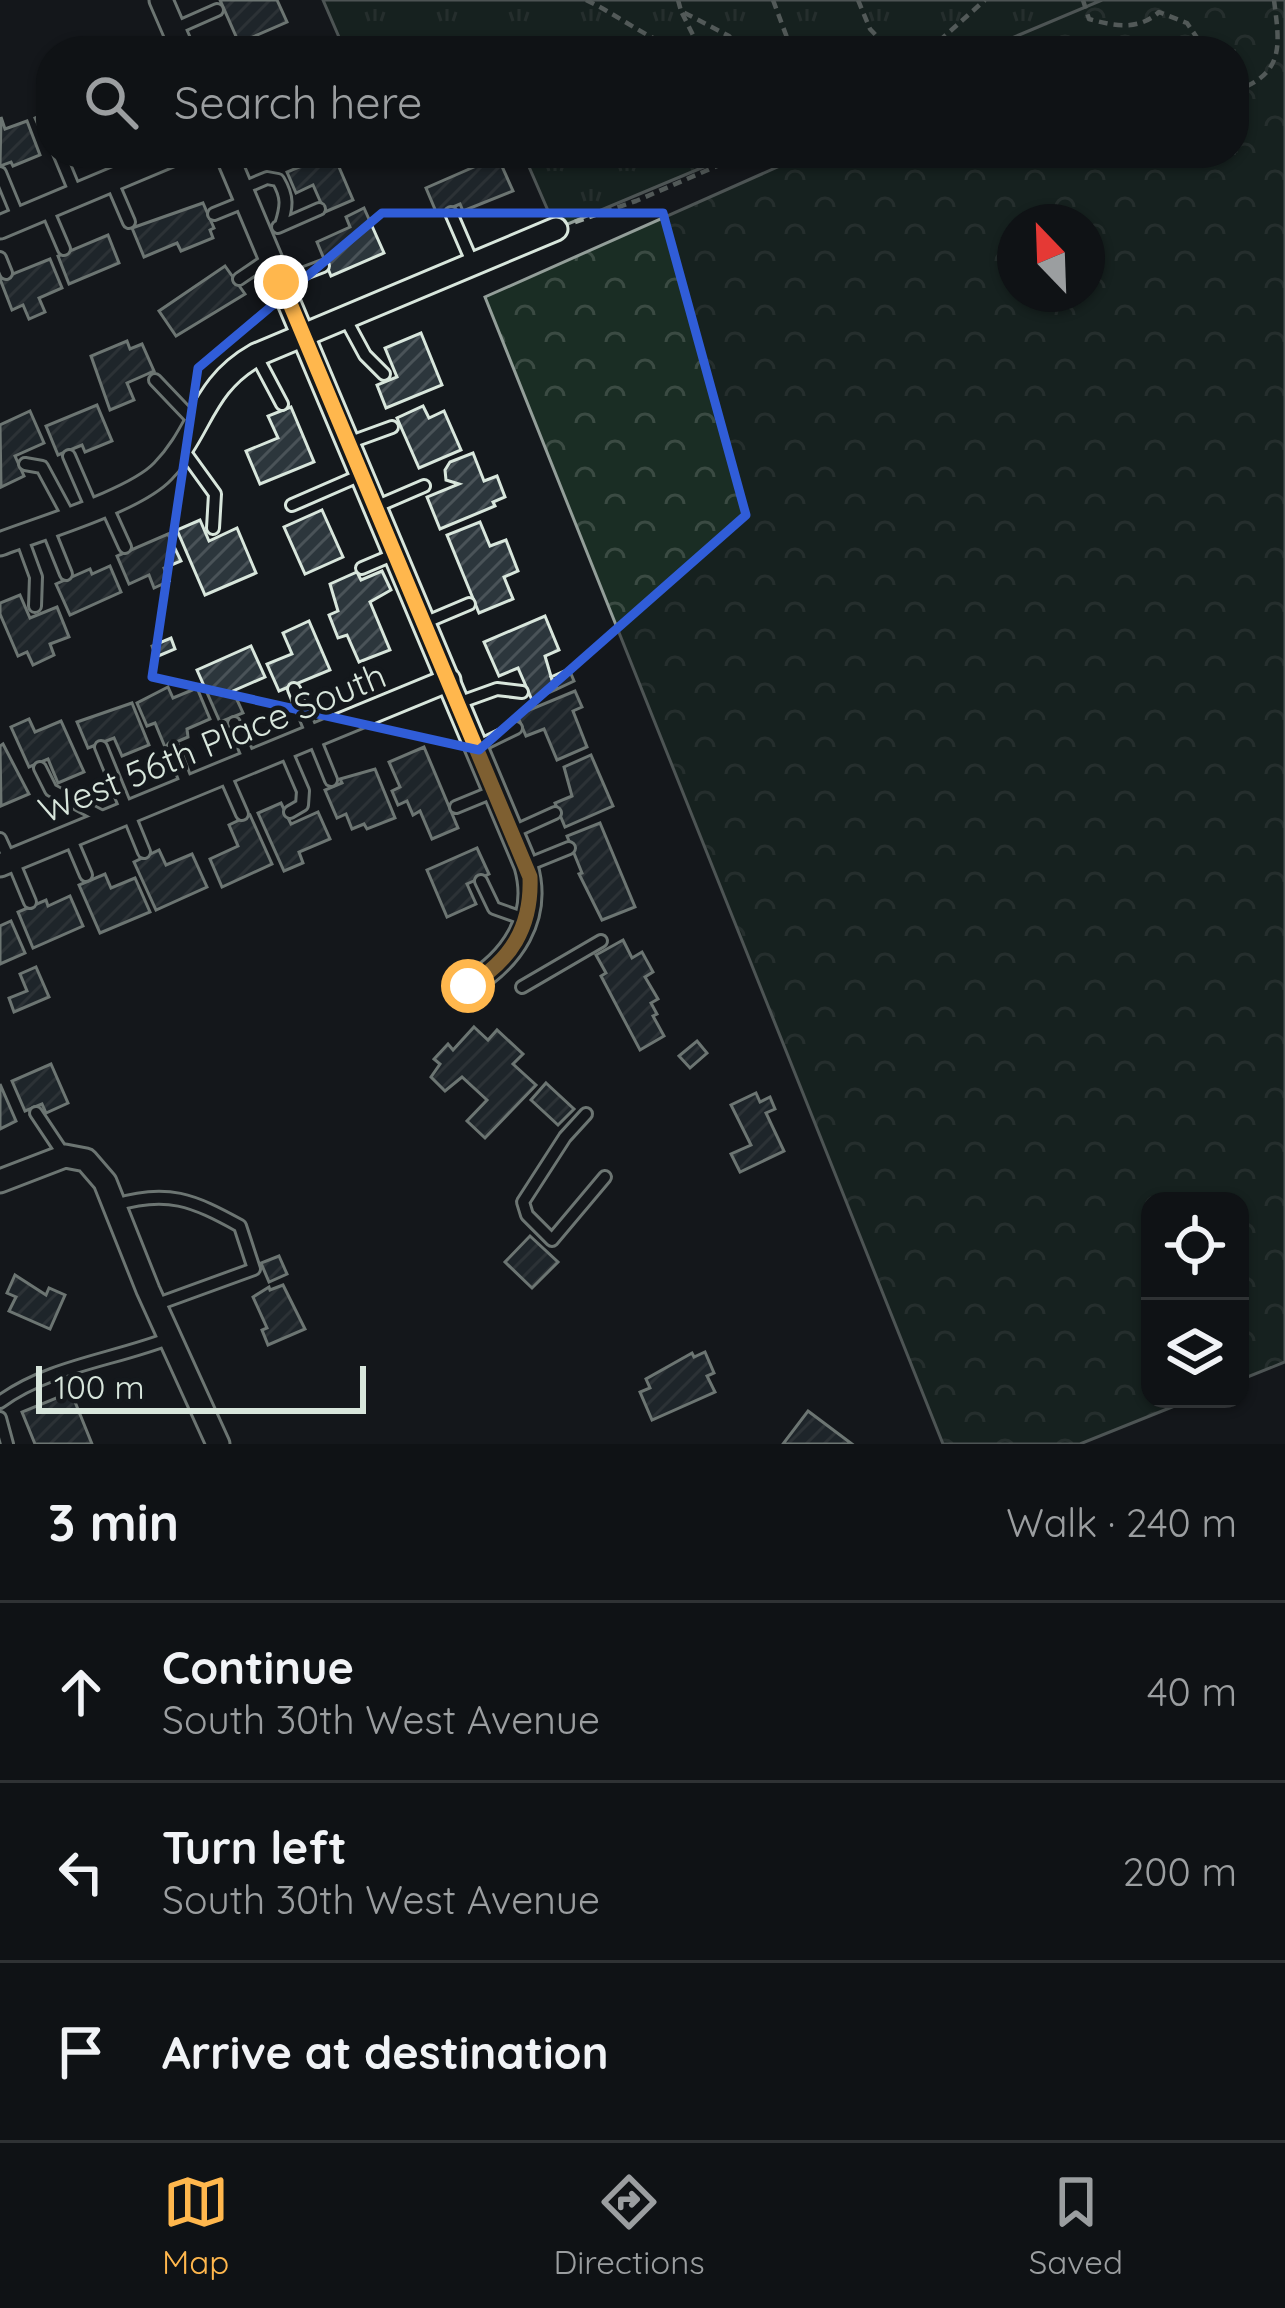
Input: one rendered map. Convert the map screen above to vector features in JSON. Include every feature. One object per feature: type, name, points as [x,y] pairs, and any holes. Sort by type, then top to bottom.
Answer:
[{"type":"street","points":[[161,0],[176,36]]},
{"type":"street","points":[[9,223],[111,180],[126,168]]},
{"type":"street","points":[[232,168],[244,195],[271,230],[270,258],[526,866],[530,894],[526,920],[504,959],[468,986]]},
{"type":"street","points":[[10,540],[160,476],[217,384],[236,366],[556,229]]},
{"type":"street","name":"West 56th Place South","points":[[7,862],[449,680]]},
{"type":"street","points":[[0,1181],[75,1158],[105,1182],[218,1444]]},
{"type":"lane","points":[[183,36],[217,10]]},
{"type":"lane","points":[[65,168],[76,195]]},
{"type":"lane","points":[[0,173],[9,223]]},
{"type":"lane","points":[[214,214],[267,178],[278,180],[287,206],[271,230]]},
{"type":"lane","points":[[111,180],[128,222]]},
{"type":"lane","points":[[46,207],[64,249]]},
{"type":"lane","points":[[271,230],[319,209]]},
{"type":"lane","points":[[451,213],[473,264]]},
{"type":"lane","points":[[0,258],[6,273]]},
{"type":"lane","points":[[239,279],[270,258]]},
{"type":"lane","points":[[281,282],[323,266]]},
{"type":"lane","points":[[345,318],[365,355],[384,374]]},
{"type":"lane","points":[[256,355],[282,404]]},
{"type":"lane","points":[[155,380],[196,422]]},
{"type":"lane","points":[[348,443],[392,427]]},
{"type":"lane","points":[[181,447],[215,494],[213,528]]},
{"type":"lane","points":[[69,456],[124,548]]},
{"type":"lane","points":[[25,464],[42,466],[69,517]]},
{"type":"lane","points":[[292,505],[362,475]]},
{"type":"lane","points":[[375,507],[424,486]]},
{"type":"lane","points":[[47,526],[66,574]]},
{"type":"lane","points":[[10,540],[36,578],[34,606]]},
{"type":"lane","points":[[362,568],[395,554]]},
{"type":"lane","points":[[424,623],[469,604]]},
{"type":"lane","points":[[294,688],[331,779]]},
{"type":"lane","points":[[458,703],[497,689],[522,692]]},
{"type":"lane","points":[[234,723],[251,763]]},
{"type":"lane","points":[[477,747],[516,728]]},
{"type":"lane","points":[[101,747],[117,816],[144,852]]},
{"type":"lane","points":[[173,748],[188,787]]},
{"type":"lane","points":[[285,749],[303,790],[302,805],[290,812]]},
{"type":"lane","points":[[40,768],[51,790],[117,816]]},
{"type":"lane","points":[[224,773],[242,814]]},
{"type":"lane","points":[[456,807],[495,791]]},
{"type":"lane","points":[[513,832],[555,813]]},
{"type":"lane","points":[[69,835],[86,875]]},
{"type":"lane","points":[[0,838],[7,862],[30,902]]},
{"type":"lane","points":[[526,866],[568,848]]},
{"type":"lane","points":[[481,881],[494,908],[526,920]]},
{"type":"lane","points":[[522,987],[602,941]]},
{"type":"lane","points":[[36,1113],[75,1158]]},
{"type":"lane","points":[[586,1114],[565,1137],[523,1202],[527,1215],[552,1240],[605,1177]]},
{"type":"lane","points":[[115,1205],[147,1195],[179,1198],[240,1226],[254,1269],[155,1305]]},
{"type":"lane","points":[[0,1402],[20,1387],[53,1374],[170,1338]]},
{"type":"lane","points":[[0,1418],[7,1444]]},
{"type":"path","points":[[586,0],[626,19],[647,36]]},
{"type":"path","points":[[678,0],[694,36]]},
{"type":"path","points":[[773,0],[786,36]]},
{"type":"path","points":[[858,0],[877,36]]},
{"type":"path","points":[[945,36],[985,0]]},
{"type":"path","points":[[1083,0],[1089,19],[1117,26],[1147,24],[1159,12],[1187,23],[1196,36]]},
{"type":"path","points":[[1249,85],[1266,79],[1280,58],[1274,0]]},
{"type":"path","points":[[681,11],[729,36]]},
{"type":"path","points":[[556,229],[712,168]]},
{"type":"highlighted area","points":[[382,213],[663,213],[746,515],[479,750],[152,677],[198,368]]},
{"type":"green space","points":[[323,0],[1102,0],[1017,36],[339,36]]},
{"type":"green space","points":[[971,0],[1285,0],[1285,1362],[1249,1376],[1249,1192],[1141,1192],[1141,1408],[1170,1408],[1080,1444],[943,1444],[485,297],[775,168],[1249,168],[1249,36],[948,36]]},
{"type":"green space","points":[[530,168],[701,168],[556,229]]},
{"type":"building","points":[[220,0],[277,0],[287,22],[255,36],[236,36]]},
{"type":"building","points":[[1,117],[5,129],[27,121],[36,157],[0,166]]},
{"type":"building","points":[[339,168],[353,200],[325,212],[313,185],[296,193],[287,172]]},
{"type":"building","points":[[471,168],[503,168],[513,191],[463,211],[460,204],[437,214],[426,188]]},
{"type":"building","points":[[203,203],[214,228],[210,230],[213,238],[181,251],[177,243],[144,257],[132,228]]},
{"type":"building","points":[[364,208],[384,253],[331,276],[317,242],[350,227],[346,217]]},
{"type":"building","points":[[108,235],[119,263],[69,284],[58,256]]},
{"type":"building","points":[[50,259],[62,288],[39,298],[45,312],[29,319],[23,305],[12,310],[0,279]]},
{"type":"building","points":[[225,266],[245,294],[176,336],[159,311]]},
{"type":"building","points":[[421,333],[442,385],[386,408],[377,385],[397,377],[385,348]]},
{"type":"building","points":[[127,341],[130,349],[142,344],[154,371],[127,383],[134,400],[110,410],[91,356]]},
{"type":"building","points":[[97,405],[112,441],[85,452],[82,445],[58,455],[46,426]]},
{"type":"building","points":[[423,406],[429,418],[444,411],[461,450],[419,468],[397,418]]},
{"type":"building","points":[[291,407],[314,462],[260,484],[246,451],[278,438],[268,416]]},
{"type":"building","points":[[30,411],[44,443],[15,456],[24,476],[1,487],[0,425]]},
{"type":"building","points":[[473,453],[484,481],[497,476],[505,497],[493,502],[495,506],[440,529],[427,497],[459,484],[446,480],[445,470],[450,462]]},
{"type":"building","points":[[322,510],[343,557],[305,574],[284,527]]},
{"type":"building","points":[[200,520],[209,541],[237,528],[256,573],[205,595],[177,530]]},
{"type":"building","points":[[480,522],[490,546],[506,540],[518,571],[504,577],[513,599],[479,613],[447,535]]},
{"type":"building","points":[[168,534],[181,561],[164,568],[169,581],[154,588],[149,575],[129,584],[117,556]]},
{"type":"building","points":[[110,566],[121,592],[70,615],[56,584]]},
{"type":"building","points":[[382,571],[391,590],[370,602],[390,650],[359,662],[347,635],[338,638],[329,615],[338,611],[330,584],[357,572],[361,580]]},
{"type":"building","points":[[20,595],[30,618],[57,607],[69,637],[50,644],[54,655],[33,665],[27,652],[18,656],[0,614],[0,603]]},
{"type":"building","points":[[545,616],[559,650],[545,656],[555,690],[532,700],[518,668],[499,676],[484,642]]},
{"type":"building","points":[[309,621],[330,670],[279,691],[267,664],[292,654],[283,633]]},
{"type":"building","points":[[171,638],[175,649],[156,657],[152,646]]},
{"type":"building","points":[[251,646],[265,677],[233,691],[243,713],[220,722],[197,670]]},
{"type":"building","points":[[569,669],[574,681],[557,689],[551,677]]},
{"type":"building","points":[[168,687],[173,698],[197,688],[210,719],[187,729],[188,737],[165,747],[155,723],[147,726],[137,703]]},
{"type":"building","points":[[575,691],[582,707],[573,711],[587,747],[557,760],[544,729],[526,736],[517,715]]},
{"type":"building","points":[[132,703],[149,745],[122,756],[114,738],[88,748],[77,722]]},
{"type":"building","points":[[29,719],[35,732],[61,721],[84,772],[58,783],[48,759],[29,767],[11,727]]},
{"type":"building","points":[[3,744],[29,794],[1,806],[0,746]]},
{"type":"building","points":[[424,747],[458,828],[432,839],[420,811],[413,815],[407,801],[398,805],[392,791],[400,787],[389,762]]},
{"type":"building","points":[[591,755],[613,806],[565,827],[555,803],[572,796],[564,767]]},
{"type":"building","points":[[375,769],[395,818],[367,829],[364,824],[352,829],[346,814],[337,818],[325,790],[342,783],[340,779]]},
{"type":"building","points":[[281,803],[291,824],[318,812],[330,839],[299,852],[303,863],[284,871],[258,813]]},
{"type":"building","points":[[250,815],[272,864],[222,887],[210,859],[238,846],[229,825]]},
{"type":"building","points":[[600,823],[635,907],[602,920],[567,836]]},
{"type":"building","points":[[477,848],[489,874],[467,884],[476,904],[447,917],[427,870]]},
{"type":"building","points":[[159,850],[166,865],[192,854],[207,887],[156,910],[134,862]]},
{"type":"building","points":[[105,874],[111,888],[135,878],[150,912],[100,933],[79,885]]},
{"type":"building","points":[[70,896],[83,926],[33,948],[18,912]]},
{"type":"building","points":[[11,921],[25,953],[0,964],[0,926]]},
{"type":"building","points":[[623,940],[632,958],[642,952],[653,972],[645,977],[658,999],[651,1003],[657,1014],[653,1016],[664,1036],[640,1050],[601,976],[606,973],[596,955]]},
{"type":"building","points":[[36,967],[49,997],[14,1012],[9,998],[27,991],[20,974]]},
{"type":"building","points":[[474,1027],[488,1040],[497,1030],[523,1054],[513,1064],[536,1085],[485,1138],[467,1121],[487,1100],[462,1077],[445,1091],[431,1077],[440,1064],[434,1059],[448,1044],[453,1050]]},
{"type":"building","points":[[697,1041],[707,1053],[690,1068],[679,1056]]},
{"type":"building","points":[[51,1064],[68,1103],[46,1113],[42,1104],[25,1111],[12,1081]]},
{"type":"building","points":[[546,1083],[574,1109],[558,1125],[531,1100]]},
{"type":"building","points":[[0,1084],[16,1121],[0,1129]]},
{"type":"building","points":[[756,1093],[760,1102],[770,1097],[775,1109],[766,1113],[784,1151],[740,1172],[731,1154],[751,1145],[731,1105]]},
{"type":"building","points":[[530,1236],[558,1262],[532,1288],[505,1262]]},
{"type":"building","points":[[279,1256],[287,1274],[269,1282],[261,1263]]},
{"type":"building","points":[[15,1275],[46,1295],[49,1288],[65,1295],[50,1329],[9,1311],[16,1297],[7,1293]]},
{"type":"building","points":[[283,1285],[305,1329],[268,1345],[262,1330],[267,1328],[253,1297]]},
{"type":"building","points":[[705,1352],[714,1373],[707,1376],[715,1392],[652,1420],[640,1392],[650,1388],[646,1379],[692,1353],[694,1357]]},
{"type":"building","points":[[71,1392],[92,1444],[35,1444],[22,1412]]},
{"type":"building","points":[[808,1411],[852,1444],[783,1444]]},
{"type":"route","points":[[281,282],[530,877],[529,912],[517,942],[489,974],[468,986]]}]
